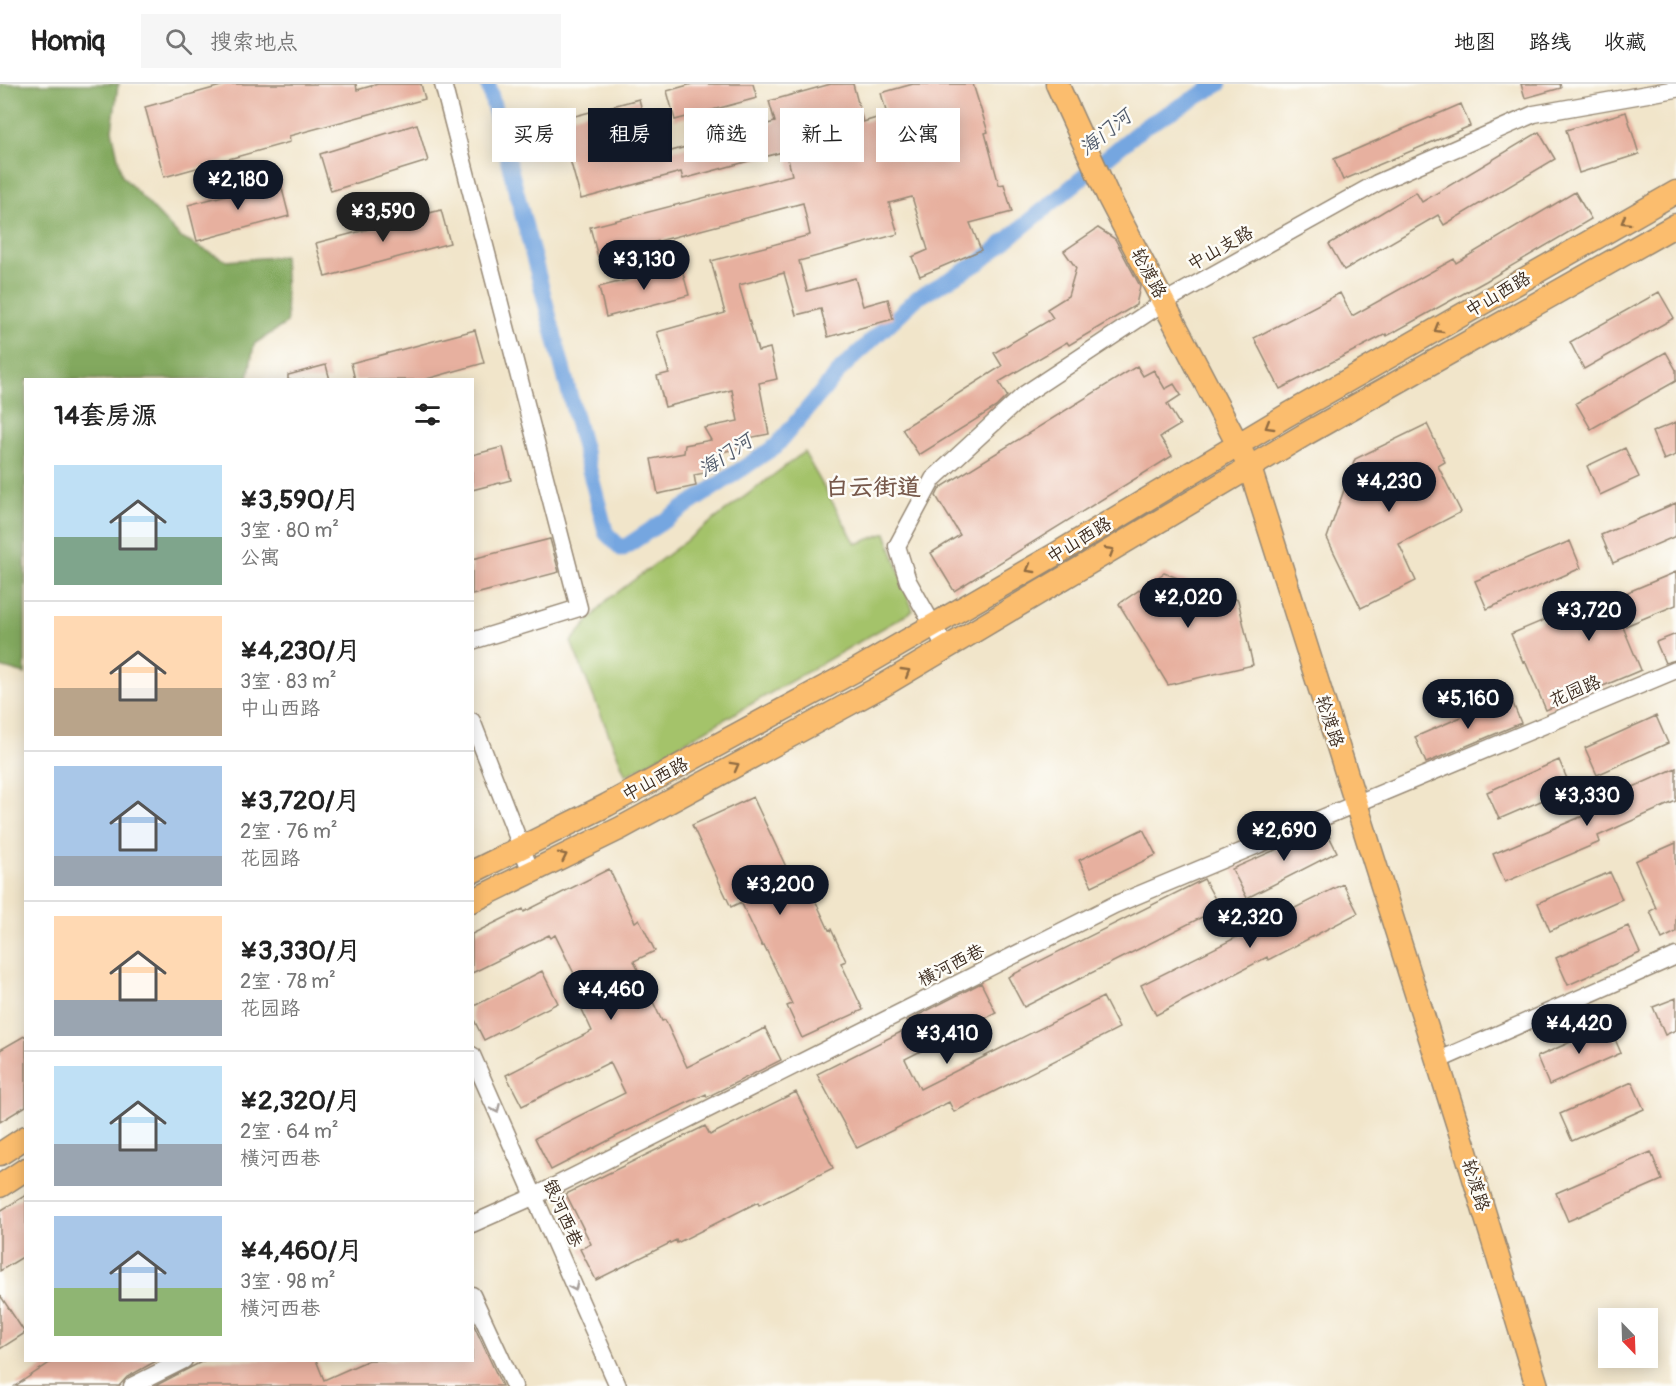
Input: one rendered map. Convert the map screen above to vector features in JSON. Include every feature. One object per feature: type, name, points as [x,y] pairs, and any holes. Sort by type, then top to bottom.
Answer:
[{"type":"main road","name":"轮渡路","points":[[1057,84],[1109,198],[1250,468],[1537,1386]]},
{"type":"main road","name":"中山西路","points":[[474,871],[618,799],[856,670],[1239,444],[1676,192]]},
{"type":"main road","name":"中山西路","points":[[474,899],[621,828],[884,685],[1304,435],[1676,225]]},
{"type":"main road","points":[[0,1154],[24,1138]]},
{"type":"main road","points":[[0,1186],[24,1170]]},
{"type":"street","points":[[443,84],[579,608],[474,640]]},
{"type":"street","name":"中山支路","points":[[946,648],[908,581],[897,546],[933,479],[1025,394],[1164,302],[1377,183],[1534,114],[1676,89]]},
{"type":"street","name":"花园路","points":[[1356,803],[1676,670]]},
{"type":"street","points":[[474,726],[531,872]]},
{"type":"street","name":"横河西巷","points":[[474,1223],[534,1196],[1114,905],[1356,803]]},
{"type":"street","points":[[1437,1061],[1676,957]]},
{"type":"street","name":"银河西巷","points":[[474,1060],[618,1386]]},
{"type":"street","points":[[474,1299],[514,1386]]},
{"type":"street","points":[[132,1386],[180,1362]]},
{"type":"green space","points":[[0,84],[120,84],[112,130],[122,176],[181,238],[227,261],[284,256],[287,323],[254,344],[248,378],[24,378],[24,674],[0,667]]},
{"type":"green space","points":[[804,452],[856,544],[886,533],[913,611],[626,776],[571,642],[606,601]]},
{"type":"building","points":[[228,84],[356,84],[357,90],[378,84],[421,84],[425,99],[289,136],[290,142],[164,177],[145,107]]},
{"type":"building","points":[[692,84],[753,84],[757,98],[720,108],[684,108],[684,118],[675,120],[667,91]]},
{"type":"building","points":[[831,84],[853,84],[859,108],[780,108],[780,153],[768,156],[768,124],[775,122],[769,101]]},
{"type":"building","points":[[913,84],[973,84],[988,132],[985,133],[999,185],[1004,184],[1012,212],[970,223],[981,250],[920,276],[912,257],[928,250],[912,197],[889,203],[898,234],[799,261],[807,291],[855,278],[863,306],[888,299],[893,319],[828,337],[821,309],[796,315],[784,273],[739,285],[758,351],[770,348],[777,379],[759,383],[769,434],[743,439],[745,447],[717,453],[720,470],[694,475],[696,486],[658,494],[651,459],[684,453],[685,445],[711,440],[704,428],[738,421],[732,390],[665,407],[657,376],[669,373],[657,332],[725,313],[711,261],[810,235],[803,203],[598,257],[590,227],[792,175],[789,162],[864,162],[864,122],[876,118],[876,162],[960,162],[960,108],[885,108],[881,93]]},
{"type":"building","points":[[1521,84],[1560,84],[1561,88],[1525,98]]},
{"type":"building","points":[[639,99],[641,108],[605,108]]},
{"type":"building","points":[[1461,104],[1470,126],[1343,180],[1334,159]]},
{"type":"building","points":[[1626,112],[1639,154],[1579,173],[1566,130]]},
{"type":"building","points":[[588,113],[588,162],[672,162],[672,151],[684,147],[684,162],[746,162],[683,179],[681,172],[581,199],[571,162],[576,162],[576,116]]},
{"type":"building","points":[[417,124],[428,161],[331,191],[320,154]]},
{"type":"building","points":[[1539,132],[1555,159],[1444,225],[1438,215],[1344,270],[1329,244],[1416,192],[1422,202]]},
{"type":"building","points":[[280,181],[289,216],[197,241],[188,205]]},
{"type":"building","points":[[1575,192],[1591,219],[1387,336],[1386,334],[1280,389],[1254,338],[1340,293],[1352,316],[1454,259],[1456,263]]},
{"type":"building","points":[[441,210],[450,243],[325,277],[316,243]]},
{"type":"building","points":[[1098,228],[1115,239],[1140,286],[1136,305],[1069,345],[1067,342],[999,382],[1007,396],[996,407],[919,455],[902,429],[1002,366],[994,353],[1053,318],[1047,309],[1068,296],[1076,268],[1064,251]]},
{"type":"building","points":[[681,266],[689,295],[606,317],[599,287]]},
{"type":"building","points":[[1659,292],[1674,318],[1584,369],[1570,342]]},
{"type":"building","points":[[475,330],[484,363],[430,378],[355,378],[351,363]]},
{"type":"building","points":[[1666,352],[1676,370],[1676,381],[1591,429],[1576,403]]},
{"type":"building","points":[[326,365],[329,378],[288,378],[288,375]]},
{"type":"building","points":[[1137,366],[1143,376],[1154,370],[1165,389],[1174,384],[1181,395],[1167,404],[1180,425],[1160,437],[1172,456],[954,591],[931,553],[960,535],[936,496],[940,488]]},
{"type":"building","points":[[1676,422],[1676,455],[1664,460],[1652,432]]},
{"type":"building","points":[[1427,424],[1445,462],[1438,466],[1461,512],[1399,544],[1416,581],[1361,608],[1327,538],[1355,459]]},
{"type":"building","points":[[503,447],[511,480],[474,489],[474,454]]},
{"type":"building","points":[[1625,448],[1639,477],[1600,495],[1587,466]]},
{"type":"building","points":[[1676,503],[1676,536],[1613,563],[1601,535]]},
{"type":"building","points":[[550,539],[559,572],[474,594],[474,558]]},
{"type":"building","points":[[1570,541],[1581,568],[1487,609],[1475,581]]},
{"type":"building","points":[[1676,572],[1676,605],[1623,627],[1641,670],[1546,710],[1511,634],[1606,594],[1609,600]]},
{"type":"building","points":[[1164,573],[1238,600],[1253,665],[1168,685],[1119,604]]},
{"type":"building","points":[[1676,634],[1676,660],[1665,663],[1656,642]]},
{"type":"building","points":[[1510,696],[1521,723],[1426,763],[1415,737]]},
{"type":"building","points":[[1656,716],[1668,743],[1597,775],[1585,748]]},
{"type":"building","points":[[1559,760],[1571,788],[1499,819],[1487,792]]},
{"type":"building","points":[[1676,768],[1676,801],[1598,836],[1600,842],[1505,882],[1493,854],[1609,805],[1606,799]]},
{"type":"building","points":[[753,797],[797,890],[808,885],[829,930],[831,929],[846,961],[841,963],[863,1010],[802,1038],[787,1006],[792,1004],[764,945],[762,946],[741,902],[731,907],[692,825]]},
{"type":"building","points":[[1325,828],[1337,852],[1247,898],[1232,869]]},
{"type":"building","points":[[1143,829],[1156,855],[1092,886],[1079,860]]},
{"type":"building","points":[[1676,843],[1676,932],[1662,939],[1650,911],[1656,908],[1635,861]]},
{"type":"building","points":[[609,869],[635,922],[639,919],[655,951],[634,961],[687,1067],[765,1028],[781,1060],[707,1097],[706,1094],[625,1132],[551,1170],[535,1138],[625,1093],[610,1062],[522,1106],[506,1075],[592,1031],[579,1003],[587,1000],[555,935],[551,938],[549,935],[474,972],[474,933],[523,909],[524,912]]},
{"type":"building","points":[[1610,872],[1622,899],[1550,931],[1538,903]]},
{"type":"building","points":[[1204,879],[1220,908],[1024,1007],[1008,977]]},
{"type":"building","points":[[1343,884],[1358,913],[1156,1015],[1141,985]]},
{"type":"building","points":[[1628,926],[1640,953],[1568,985],[1556,958]]},
{"type":"building","points":[[542,971],[558,1003],[484,1040],[474,1020],[474,1006]]},
{"type":"building","points":[[981,983],[996,1013],[905,1059],[920,1089],[1103,997],[1119,1028],[954,1112],[949,1102],[857,1148],[817,1074],[911,1027],[907,1021]]},
{"type":"building","points":[[1676,998],[1676,1030],[1665,1035],[1653,1007]]},
{"type":"building","points":[[1609,1025],[1621,1053],[1549,1085],[1537,1057]]},
{"type":"building","points":[[24,1036],[24,1107],[0,1122],[0,1050]]},
{"type":"building","points":[[1632,1082],[1644,1109],[1572,1141],[1560,1114]]},
{"type":"building","points":[[796,1092],[833,1168],[759,1205],[758,1202],[677,1243],[676,1240],[596,1280],[580,1249],[591,1244],[566,1194],[705,1126],[710,1135]]},
{"type":"building","points":[[1651,1152],[1662,1180],[1568,1221],[1556,1193]]},
{"type":"building","points":[[24,1196],[24,1256],[0,1271],[0,1211]]},
{"type":"building","points":[[0,1295],[24,1334],[0,1349]]},
{"type":"building","points":[[474,1325],[502,1386],[155,1386],[201,1362],[317,1362],[324,1380],[364,1362],[474,1362]]},
{"type":"building","points":[[51,1362],[154,1362],[127,1377],[119,1386],[15,1386]]},
{"type":"waterway","name":"海门河","points":[[488,84],[606,533],[622,549],[776,446],[842,368],[917,298],[980,262],[1144,127],[1219,84]]},
{"type":"district","name":"白云街道","points":[[873,487]]}]
